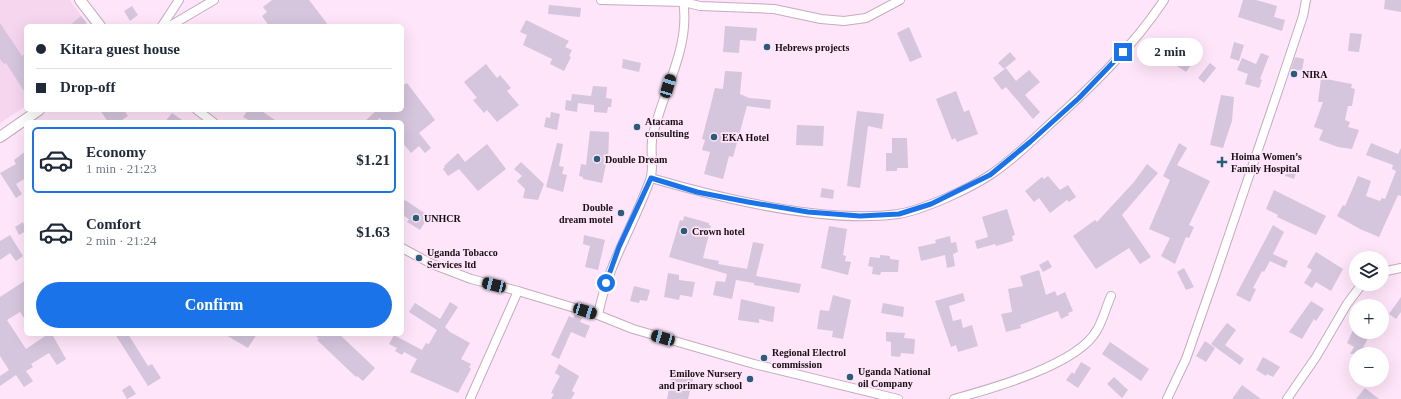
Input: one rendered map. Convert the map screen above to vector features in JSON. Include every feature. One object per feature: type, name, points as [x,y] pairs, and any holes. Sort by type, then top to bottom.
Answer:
[{"type":"street","points":[[80,0],[98,24]]},
{"type":"street","points":[[163,24],[179,0]]},
{"type":"street","points":[[173,24],[214,0]]},
{"type":"street","points":[[601,0],[684,1],[700,6],[774,9],[821,19],[844,22],[866,18],[900,0]]},
{"type":"street","points":[[651,178],[697,192],[808,212],[860,216],[899,214],[931,204],[990,175],[1030,142],[1079,98],[1123,52],[1164,0]]},
{"type":"street","points":[[1167,399],[1186,359],[1216,273],[1288,60],[1306,0]]},
{"type":"street","points":[[598,315],[602,295],[619,247],[651,178],[652,136],[682,41],[685,26],[684,1]]},
{"type":"street","points":[[25,120],[36,112]]},
{"type":"street","points":[[200,112],[210,120]]},
{"type":"street","points":[[0,137],[24,120]]},
{"type":"street","points":[[404,249],[432,264],[471,279],[518,291],[598,315],[633,329],[754,364],[898,399]]},
{"type":"street","points":[[1389,271],[1401,268]]},
{"type":"street","points":[[473,398],[518,291]]},
{"type":"street","points":[[1288,399],[1316,357],[1347,304],[1357,291]]},
{"type":"street","points":[[954,399],[1000,386],[1068,356],[1081,348],[1097,331],[1111,296]]},
{"type":"shaded area","points":[[0,0],[70,0],[87,24],[24,24],[24,107],[0,123]]},
{"type":"building","points":[[272,0],[309,0],[327,24],[268,24],[262,16],[267,12],[263,7]]},
{"type":"building","points":[[1243,0],[1256,0],[1277,6],[1274,17],[1285,20],[1282,31],[1238,17]]},
{"type":"building","points":[[1385,0],[1401,0],[1401,12],[1384,9]]},
{"type":"building","points":[[549,5],[581,8],[580,17],[548,14]]},
{"type":"building","points":[[132,6],[138,15],[130,21],[124,11]]},
{"type":"building","points":[[81,16],[87,23],[85,24],[71,24]]},
{"type":"building","points":[[526,20],[569,41],[565,47],[572,50],[569,56],[571,57],[564,71],[550,64],[552,59],[523,45],[527,35],[520,32]]},
{"type":"building","points":[[0,23],[22,56],[24,54],[24,91],[6,63],[4,64],[0,59]]},
{"type":"building","points":[[725,26],[757,28],[756,41],[740,40],[739,53],[723,52]]},
{"type":"building","points":[[909,27],[922,57],[910,62],[897,33]]},
{"type":"building","points":[[1350,33],[1362,34],[1359,52],[1348,51]]},
{"type":"building","points":[[1234,42],[1244,45],[1239,61],[1230,58]]},
{"type":"building","points":[[1184,43],[1199,54],[1186,72],[1174,64],[1179,58],[1175,55]]},
{"type":"building","points":[[1010,52],[1016,59],[1004,69],[998,63]]},
{"type":"building","points":[[1261,53],[1269,56],[1260,79],[1262,80],[1259,88],[1245,84],[1248,74],[1237,70],[1242,58],[1256,64]]},
{"type":"building","points":[[1295,57],[1304,59],[1302,71],[1291,69]]},
{"type":"building","points":[[623,59],[641,63],[639,72],[622,68]]},
{"type":"building","points":[[1210,63],[1216,68],[1204,83],[1198,78]]},
{"type":"building","points":[[486,64],[497,78],[500,75],[511,88],[507,91],[519,105],[497,122],[487,110],[484,113],[473,100],[477,98],[464,82]]},
{"type":"building","points":[[1006,68],[1016,81],[1029,70],[1040,82],[1025,95],[1040,112],[1033,119],[1006,87],[1002,90],[993,78]]},
{"type":"building","points":[[725,71],[742,72],[740,94],[749,98],[771,100],[770,109],[747,106],[733,157],[729,156],[723,179],[704,174],[710,152],[702,150],[705,140],[702,139],[715,88],[723,89]]},
{"type":"building","points":[[1321,78],[1352,84],[1351,88],[1355,89],[1352,106],[1348,106],[1345,120],[1350,122],[1348,127],[1359,130],[1352,149],[1338,147],[1319,140],[1323,130],[1314,127],[1323,102],[1318,102]]},
{"type":"building","points":[[407,83],[435,120],[419,133],[431,148],[425,153],[419,146],[411,153],[404,144],[404,120],[382,120],[380,118],[378,120],[366,120],[375,112],[404,112],[404,85]]},
{"type":"building","points":[[593,86],[607,87],[606,98],[612,99],[611,107],[608,107],[607,113],[594,112],[594,105],[578,103],[577,112],[565,110],[566,100],[571,101],[572,94],[591,96]]},
{"type":"building","points":[[956,91],[964,112],[969,110],[978,134],[957,142],[955,138],[952,140],[936,99]]},
{"type":"building","points":[[1221,95],[1234,97],[1232,121],[1223,148],[1210,145]]},
{"type":"building","points":[[857,111],[884,114],[882,129],[868,126],[860,188],[847,186]]},
{"type":"building","points":[[101,112],[125,112],[128,116],[122,120],[107,120]]},
{"type":"building","points":[[247,112],[263,112],[275,120],[248,120],[243,117]]},
{"type":"building","points":[[551,112],[560,114],[557,130],[544,127],[546,117],[550,118]]},
{"type":"building","points":[[172,113],[182,120],[167,120]]},
{"type":"building","points":[[797,125],[824,126],[823,146],[796,145]]},
{"type":"building","points":[[590,131],[609,132],[608,164],[606,164],[602,183],[583,179],[583,177],[579,176],[581,164],[586,165]]},
{"type":"building","points":[[892,138],[907,138],[908,168],[897,168],[897,171],[886,171],[886,153],[892,153]]},
{"type":"building","points":[[557,143],[563,144],[559,166],[564,167],[562,174],[567,175],[563,192],[546,187]]},
{"type":"building","points":[[1179,143],[1187,148],[1177,165],[1210,181],[1189,225],[1194,227],[1189,238],[1186,237],[1175,264],[1161,256],[1170,238],[1149,229],[1170,180],[1163,176]]},
{"type":"building","points":[[1371,143],[1398,154],[1401,148],[1401,196],[1398,195],[1379,237],[1360,229],[1337,216],[1343,205],[1345,206],[1358,176],[1371,181],[1366,196],[1380,201],[1382,198],[1385,199],[1396,171],[1392,169],[1393,165],[1366,155]]},
{"type":"building","points":[[487,144],[506,169],[478,191],[459,169],[448,176],[443,169],[445,167],[444,166],[458,153],[465,162]]},
{"type":"building","points":[[24,152],[24,179],[16,184],[22,194],[16,198],[0,173],[16,164],[14,160]]},
{"type":"building","points":[[521,162],[544,184],[538,200],[523,198],[525,189],[517,181],[522,176],[514,169]]},
{"type":"building","points":[[1147,164],[1158,173],[1122,215],[1151,257],[1140,264],[1129,248],[1096,269],[1073,236],[1095,220],[1097,222],[1134,182]]},
{"type":"building","points":[[1289,165],[1298,167],[1294,179],[1285,176]]},
{"type":"building","points":[[1048,176],[1060,190],[1068,185],[1076,197],[1069,202],[1067,200],[1050,213],[1039,198],[1034,202],[1025,191],[1042,177],[1044,179]]},
{"type":"building","points":[[822,188],[834,190],[833,199],[820,197]]},
{"type":"building","points":[[1274,190],[1326,216],[1316,235],[1277,217],[1278,215],[1266,209]]},
{"type":"building","points":[[405,200],[429,216],[420,230],[407,222],[409,219],[404,216]]},
{"type":"building","points":[[1007,209],[1015,235],[1012,236],[1013,241],[977,249],[975,241],[988,237],[982,217]]},
{"type":"building","points":[[684,216],[709,223],[711,226],[703,258],[719,261],[718,264],[747,269],[753,242],[764,244],[756,276],[801,284],[799,293],[754,285],[754,283],[736,280],[732,299],[713,295],[716,281],[725,282],[727,274],[669,257],[680,220],[683,221]]},
{"type":"building","points":[[23,222],[24,232],[19,235],[15,227]]},
{"type":"building","points":[[1273,225],[1284,232],[1273,254],[1288,261],[1285,268],[1270,261],[1264,272],[1262,271],[1253,288],[1256,289],[1250,302],[1236,295]]},
{"type":"building","points":[[829,226],[847,229],[843,255],[846,256],[845,261],[851,262],[848,275],[821,268]]},
{"type":"building","points":[[10,235],[23,256],[16,261],[10,253],[0,260],[0,241]]},
{"type":"building","points":[[584,235],[605,240],[598,270],[585,267],[590,246],[583,244]]},
{"type":"building","points":[[950,236],[951,243],[956,242],[958,252],[953,254],[955,266],[947,268],[945,255],[921,261],[918,247],[936,243],[935,240]]},
{"type":"building","points":[[1316,252],[1343,269],[1331,291],[1316,282],[1312,288],[1304,283],[1312,270],[1307,267]]},
{"type":"building","points":[[880,255],[890,256],[890,259],[899,260],[898,272],[881,272],[880,275],[872,274],[873,267],[868,266],[870,257],[880,258]]},
{"type":"building","points":[[1048,260],[1052,267],[1043,272],[1039,265]]},
{"type":"building","points":[[1184,268],[1194,287],[1186,290],[1177,272]]},
{"type":"building","points":[[1039,270],[1046,295],[1055,291],[1057,296],[1065,292],[1073,311],[1061,319],[1058,311],[1020,325],[1021,328],[1006,332],[1001,314],[1012,312],[1008,289],[1023,286],[1020,276]]},
{"type":"building","points":[[668,273],[679,275],[679,280],[695,282],[692,297],[680,295],[679,300],[664,297]]},
{"type":"building","points":[[24,281],[24,318],[20,312],[7,320],[26,349],[45,336],[53,336],[66,359],[57,365],[49,353],[31,364],[33,367],[26,371],[33,381],[24,387],[16,375],[0,386],[0,376],[9,370],[0,356],[0,297]]},
{"type":"building","points":[[634,286],[650,290],[647,301],[640,300],[639,303],[630,301]]},
{"type":"building","points":[[963,293],[965,301],[949,306],[953,321],[961,319],[963,328],[972,325],[978,346],[958,352],[956,345],[951,347],[935,301]]},
{"type":"building","points":[[833,295],[851,300],[843,339],[832,337],[833,331],[817,329],[820,310],[829,311]]},
{"type":"building","points":[[1401,297],[1401,312],[1396,319],[1389,314]]},
{"type":"building","points":[[741,299],[775,307],[773,322],[759,319],[759,323],[738,320]]},
{"type":"building","points":[[1311,301],[1324,309],[1316,321],[1314,319],[1302,339],[1289,332]]},
{"type":"building","points":[[450,302],[458,307],[445,327],[450,332],[470,343],[461,359],[471,364],[469,367],[471,369],[458,393],[410,372],[417,359],[404,352],[402,355],[395,351],[397,348],[389,344],[393,336],[396,336],[422,350],[426,343],[429,344],[437,330],[409,312],[415,303],[440,319]]},
{"type":"building","points":[[883,303],[904,307],[903,317],[881,313]]},
{"type":"building","points":[[575,315],[582,318],[580,322],[590,326],[585,338],[571,332],[559,359],[551,355],[569,316],[573,318]]},
{"type":"building","points":[[1227,323],[1236,330],[1225,345],[1244,359],[1240,365],[1211,344]]},
{"type":"building","points":[[886,332],[905,333],[904,338],[915,339],[914,354],[901,353],[900,357],[891,356],[891,342],[886,341]]},
{"type":"building","points":[[116,336],[129,336],[148,366],[152,364],[161,378],[148,386]]},
{"type":"building","points":[[227,336],[256,336],[248,348]]},
{"type":"building","points":[[316,336],[341,336],[375,368],[363,381],[357,376],[356,377],[317,340],[319,339]]},
{"type":"building","points":[[1349,339],[1368,339],[1364,347],[1354,347],[1347,343]]},
{"type":"building","points":[[1205,341],[1215,348],[1206,362],[1196,356]]},
{"type":"building","points":[[1110,342],[1149,369],[1141,381],[1102,354]]},
{"type":"building","points":[[1263,357],[1280,367],[1273,377],[1267,374],[1266,376],[1256,370]]},
{"type":"building","points":[[1081,362],[1091,368],[1078,388],[1066,380],[1072,372],[1074,374]]},
{"type":"building","points":[[559,364],[579,376],[572,391],[575,393],[571,399],[551,399],[554,394],[551,393],[560,376],[555,373]]},
{"type":"building","points":[[673,369],[691,373],[690,378],[693,379],[688,399],[667,399]]},
{"type":"building","points":[[1114,377],[1128,390],[1122,398],[1107,384]]},
{"type":"building","points":[[130,385],[136,394],[127,399],[122,390]]},
{"type":"building","points":[[1242,385],[1261,399],[1232,399]]},
{"type":"building","points":[[1365,388],[1379,399],[1356,399]]},
{"type":"place","name":"Hebrews projects","points":[[767,47]]},
{"type":"place","name":"NIRA","points":[[1294,74]]},
{"type":"place","name":"Atacama consulting","points":[[637,127]]},
{"type":"place","name":"EKA Hotel","points":[[714,137]]},
{"type":"place","name":"Double Dream","points":[[597,159]]},
{"type":"place","name":"Hoima Women’s Family Hospital","points":[[1222,162]]},
{"type":"place","name":"Double dream motel","points":[[621,213]]},
{"type":"place","name":"UNHCR","points":[[416,218]]},
{"type":"place","name":"Crown hotel","points":[[684,231]]},
{"type":"place","name":"Uganda Tobacco Services ltd","points":[[419,258]]},
{"type":"place","name":"Regional Electrol commission","points":[[764,358]]},
{"type":"place","name":"Uganda National oil Company","points":[[850,377]]},
{"type":"place","name":"Emilove Nursery and primary school","points":[[750,379]]},
{"type":"route","points":[[606,283],[619,247],[651,178],[697,192],[808,212],[860,216],[899,214],[931,204],[990,175],[1030,142],[1079,98],[1123,52]]}]
